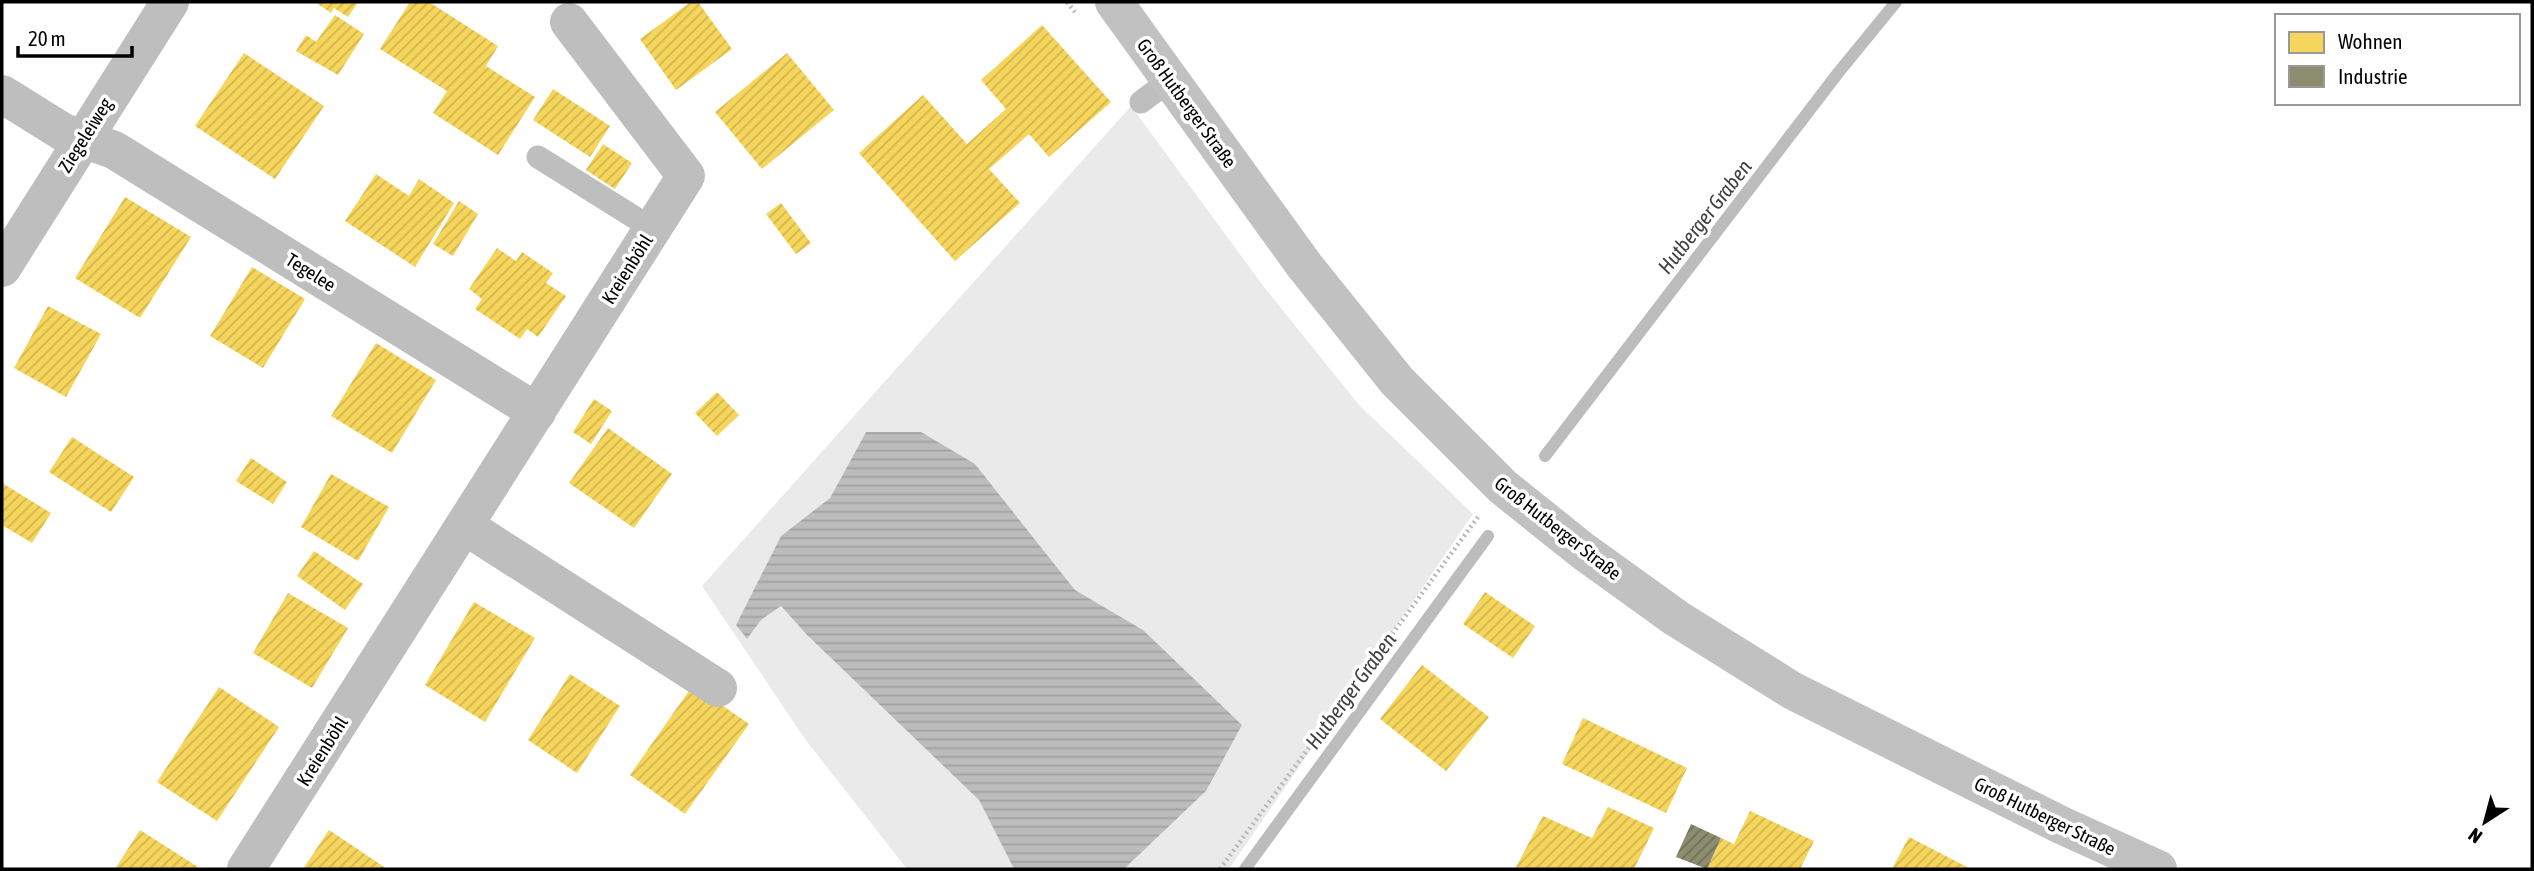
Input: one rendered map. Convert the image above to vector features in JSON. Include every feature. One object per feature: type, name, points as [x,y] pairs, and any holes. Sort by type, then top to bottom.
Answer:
[{"type":"main road","name":"Groß Hutberger Straße","points":[[1114,2],[1155,91],[1304,265],[1397,382],[1503,486],[1583,551],[1676,618],[1793,691],[2061,825],[2158,869]]},
{"type":"street","name":"Ziegeleiweg","points":[[2,268],[170,2]]},
{"type":"street","name":"Kreienböhl","points":[[246,869],[686,176],[569,22]]},
{"type":"street","name":"Tegelee","points":[[2,93],[63,132],[114,150],[537,412]]},
{"type":"street","points":[[464,526],[718,688]]},
{"type":"lane","points":[[538,158],[653,229]]},
{"type":"path","points":[[1220,869],[1481,513]]},
{"type":"shaded area","points":[[1131,106],[1264,287],[1359,405],[1473,514],[1229,869],[1124,869],[1206,791],[1143,630],[1075,590],[975,464],[866,432],[830,498],[781,536],[736,625],[747,639],[761,620],[781,606],[807,635],[979,800],[1014,869],[907,869],[805,739],[702,586]]},
{"type":"shaded area","points":[[866,432],[921,432],[975,464],[1075,590],[1143,630],[1242,725],[1206,791],[1124,869],[1014,869],[979,800],[807,635],[781,606],[761,620],[747,639],[736,625],[781,536],[830,498]]},
{"type":"building: Wohnen","points":[[315,2],[358,2],[348,17],[334,8],[331,13]]},
{"type":"building: Wohnen","points":[[410,2],[429,2],[498,46],[486,66],[535,97],[498,155],[433,113],[447,91],[380,49]]},
{"type":"building: Wohnen","points":[[691,2],[698,2],[732,49],[676,90],[640,39]]},
{"type":"building: Wohnen","points":[[335,15],[364,34],[338,75],[296,51],[306,35],[316,42]]},
{"type":"building: Wohnen","points":[[1042,25],[1111,102],[1049,157],[1029,134],[989,169],[1020,203],[955,261],[859,153],[923,95],[967,144],[1006,109],[981,80]]},
{"type":"building: Wohnen","points":[[244,53],[324,106],[275,179],[195,126]]},
{"type":"building: Wohnen","points":[[787,53],[834,110],[762,169],[715,112]]},
{"type":"building: Wohnen","points":[[553,89],[610,126],[590,157],[533,120]]},
{"type":"building: Wohnen","points":[[603,144],[632,163],[615,189],[586,170]]},
{"type":"building: Wohnen","points":[[376,174],[409,196],[419,179],[454,203],[415,267],[345,221]]},
{"type":"building: Wohnen","points":[[125,197],[191,237],[140,318],[75,278]]},
{"type":"building: Wohnen","points":[[459,201],[478,214],[453,256],[433,244]]},
{"type":"building: Wohnen","points":[[781,203],[811,243],[796,254],[766,214]]},
{"type":"building: Wohnen","points":[[497,248],[516,261],[522,252],[553,273],[546,283],[566,296],[538,337],[527,329],[520,339],[475,309],[482,299],[469,289]]},
{"type":"building: Wohnen","points":[[252,267],[305,299],[263,368],[210,336]]},
{"type":"building: Wohnen","points":[[48,306],[101,334],[66,397],[14,368]]},
{"type":"building: Wohnen","points":[[376,343],[436,380],[392,453],[331,416]]},
{"type":"building: Wohnen","points":[[717,392],[739,415],[717,436],[695,413]]},
{"type":"building: Wohnen","points":[[594,399],[612,411],[591,444],[573,432]]},
{"type":"building: Wohnen","points":[[608,428],[672,474],[634,528],[569,483]]},
{"type":"building: Wohnen","points":[[72,437],[134,477],[111,512],[49,472]]},
{"type":"building: Wohnen","points":[[251,458],[287,482],[273,504],[236,481]]},
{"type":"building: Wohnen","points":[[331,474],[389,507],[358,561],[301,527]]},
{"type":"building: Wohnen","points":[[2,483],[51,513],[32,543],[2,525]]},
{"type":"building: Wohnen","points":[[314,551],[363,584],[345,610],[297,576]]},
{"type":"building: Wohnen","points":[[1485,592],[1535,626],[1513,658],[1463,624]]},
{"type":"building: Wohnen","points":[[288,593],[348,628],[312,688],[253,653]]},
{"type":"building: Wohnen","points":[[474,602],[535,638],[485,722],[425,685]]},
{"type":"building: Wohnen","points":[[1422,665],[1489,717],[1446,771],[1380,719]]},
{"type":"building: Wohnen","points":[[570,674],[620,706],[577,773],[528,740]]},
{"type":"building: Wohnen","points":[[693,685],[749,724],[685,814],[630,775]]},
{"type":"building: Wohnen","points":[[219,687],[279,727],[217,821],[157,782]]},
{"type":"building: Wohnen","points":[[1583,718],[1687,768],[1666,813],[1562,764]]},
{"type":"building: Wohnen","points":[[1608,807],[1654,828],[1634,869],[1515,869],[1543,816],[1592,838]]},
{"type":"building: Wohnen","points":[[1750,811],[1814,841],[1800,869],[1707,869],[1721,838],[1734,844]]},
{"type":"building: Wohnen","points":[[140,830],[198,867],[115,869]]},
{"type":"building: Wohnen","points":[[329,830],[362,852],[387,869],[303,869]]},
{"type":"building: Wohnen","points":[[1909,837],[1971,869],[1892,869]]},
{"type":"building: Industrie","points":[[1691,824],[1721,838],[1707,869],[1676,857]]},
{"type":"waterway","name":"Hutberger Graben","points":[[1545,456],[1838,73],[1896,2]]},
{"type":"waterway","name":"Hutberger Graben","points":[[1245,869],[1488,536]]}]
